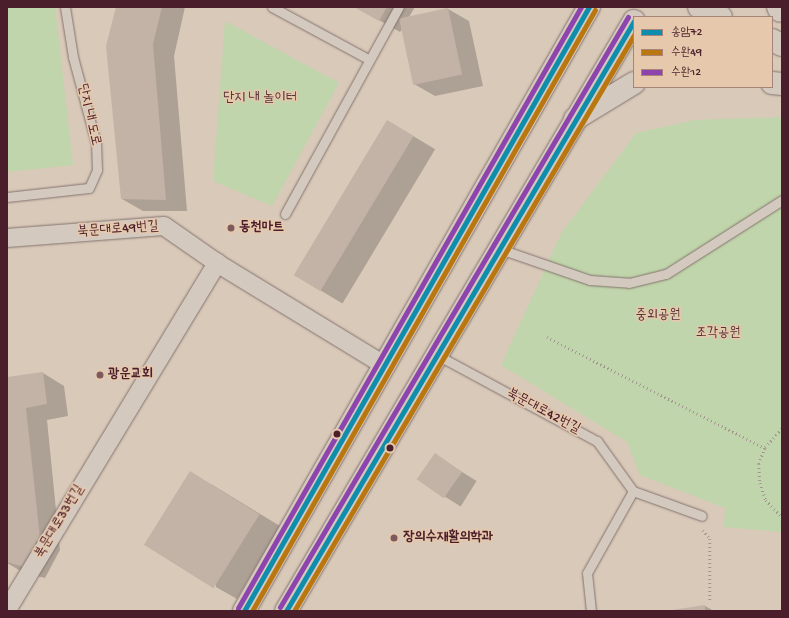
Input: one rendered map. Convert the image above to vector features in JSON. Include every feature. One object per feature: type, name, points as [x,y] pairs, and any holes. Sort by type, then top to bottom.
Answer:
[{"type":"main road","points":[[244,611],[386,366],[589,7]]},
{"type":"main road","points":[[637,16],[642,7]]},
{"type":"main road","points":[[699,7],[719,16]]},
{"type":"main road","points":[[286,611],[296,601],[436,354],[500,249],[633,23]]},
{"type":"main road","points":[[773,40],[782,45]]},
{"type":"main road","points":[[575,119],[633,84]]},
{"type":"street","name":"북문대로49번길","points":[[7,238],[164,226],[217,263],[386,366]]},
{"type":"street","name":"북문대로33번길","points":[[7,610],[217,263]]},
{"type":"lane","name":"단지 내 도로","points":[[7,197],[90,188],[97,170],[96,143],[73,57],[65,7]]},
{"type":"lane","points":[[272,7],[368,59]]},
{"type":"lane","points":[[285,214],[368,59],[399,7]]},
{"type":"lane","points":[[500,249],[590,280],[629,283],[666,274],[782,200]]},
{"type":"lane","name":"북문대로42번길","points":[[436,354],[597,441],[633,491]]},
{"type":"lane","points":[[591,611],[587,573],[633,491],[702,516]]},
{"type":"path","points":[[546,337],[765,448]]},
{"type":"path","points":[[782,430],[765,448],[760,464],[760,483],[766,500],[782,517]]},
{"type":"path","points":[[702,516],[700,526],[710,539],[710,602]]},
{"type":"green space","points":[[7,7],[55,7],[73,165],[7,172]]},
{"type":"green space","name":"단지 내 놀이터","points":[[225,21],[339,83],[272,206],[213,181]]},
{"type":"green space","name":"중외공원","points":[[782,117],[782,532],[724,527],[725,508],[640,475],[627,442],[501,365],[562,232],[636,133],[695,120]]},
{"type":"building","points":[[116,7],[162,7],[153,44],[166,200],[121,199],[106,46]]},
{"type":"building","points":[[354,7],[387,7],[379,21]]},
{"type":"building","points":[[448,8],[462,75],[413,85],[399,18]]},
{"type":"building","points":[[387,120],[414,136],[320,291],[294,275]]},
{"type":"building","points":[[43,372],[47,404],[26,408],[40,538],[24,567],[7,562],[7,377]]},
{"type":"building","points":[[435,453],[462,472],[444,498],[417,479]]},
{"type":"building","points":[[190,471],[260,514],[213,588],[144,545]]},
{"type":"building","points":[[705,605],[705,611],[672,611],[672,610]]},
{"type":"transit line","name":"수완12","points":[[238,608],[581,7]]},
{"type":"transit line","name":"송암72","points":[[244,611],[589,7]]},
{"type":"transit line","name":"수완49","points":[[252,611],[595,10]]},
{"type":"transit line","name":"수완12","points":[[280,607],[628,17]]},
{"type":"transit line","name":"송암72","points":[[286,611],[633,23]]},
{"type":"transit line","name":"수완49","points":[[294,611],[633,37]]},
{"type":"place","name":"동천마트","points":[[231,228]]},
{"type":"place","name":"광운교회","points":[[100,375]]},
{"type":"place","name":"장의수재활의학과","points":[[394,538]]},
{"type":"park label","name":"조각공원","points":[[718,334]]}]
